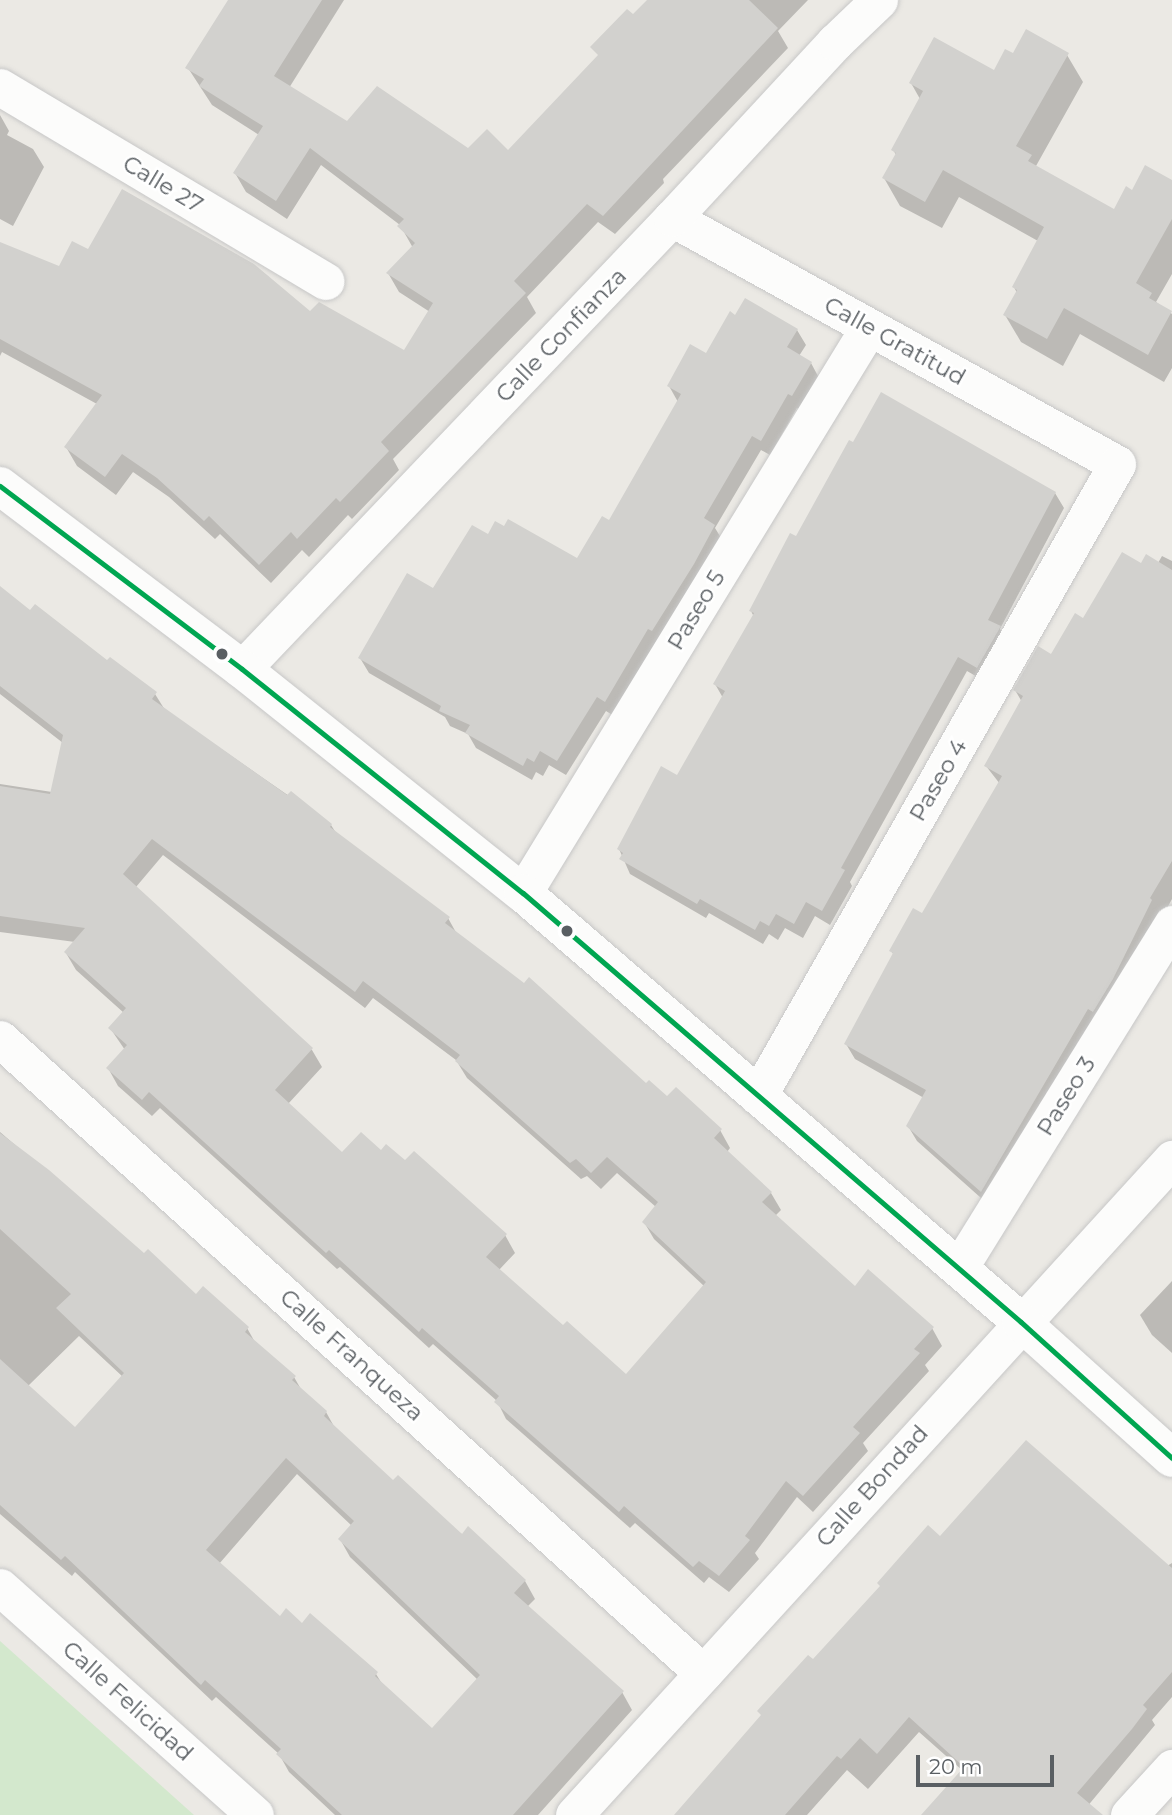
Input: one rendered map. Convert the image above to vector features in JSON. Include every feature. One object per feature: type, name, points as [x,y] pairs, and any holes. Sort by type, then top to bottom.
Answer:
[{"type":"street","name":"Calle Confianza","points":[[242,669],[672,218],[835,42],[879,0]]},
{"type":"street","name":"Calle 27","points":[[0,86],[327,281]]},
{"type":"street","name":"Calle Gratitud","points":[[672,218],[1117,464]]},
{"type":"street","name":"Paseo 5","points":[[523,893],[869,327]]},
{"type":"street","name":"Paseo 4","points":[[758,1096],[1117,464]]},
{"type":"street","points":[[0,486],[242,669],[523,893],[959,1268],[1172,1458]]},
{"type":"street","name":"Paseo 3","points":[[959,1268],[1172,923]]},
{"type":"street","name":"Calle Franqueza","points":[[0,1038],[703,1673]]},
{"type":"street","name":"Calle Bondad","points":[[574,1815],[1172,1159]]},
{"type":"street","name":"Calle Felicidad","points":[[0,1587],[256,1815]]},
{"type":"street","points":[[1129,1815],[1172,1768]]},
{"type":"green space","points":[[0,1641],[194,1815],[0,1815]]},
{"type":"building","points":[[228,0],[322,0],[274,76],[347,121],[377,86],[468,148],[487,129],[508,150],[598,55],[590,47],[627,9],[633,14],[647,0],[749,0],[778,28],[603,216],[587,204],[514,281],[526,293],[381,442],[389,451],[340,502],[336,498],[297,539],[291,532],[259,565],[209,516],[204,521],[157,478],[122,454],[105,477],[64,447],[102,395],[0,339],[0,242],[59,266],[72,241],[88,249],[122,189],[254,264],[310,311],[319,302],[404,350],[433,303],[386,273],[415,243],[397,226],[404,219],[310,148],[276,201],[233,173],[263,126],[199,86],[204,79],[185,68]]},
{"type":"building","points":[[1026,29],[1069,53],[1016,146],[1032,155],[1028,161],[1114,209],[1126,186],[1132,190],[1145,165],[1172,180],[1172,219],[1136,283],[1152,293],[1149,298],[1172,311],[1148,355],[1064,308],[1047,339],[1003,315],[1017,290],[1012,287],[1044,227],[943,170],[925,202],[882,178],[896,153],[891,150],[923,91],[909,83],[934,37],[994,70],[1005,49],[1013,53]]},
{"type":"building","points":[[745,298],[798,329],[787,347],[812,362],[792,396],[788,394],[761,441],[752,436],[704,518],[715,525],[694,564],[652,631],[648,629],[605,702],[597,697],[557,761],[540,751],[534,762],[527,758],[523,766],[465,733],[470,725],[439,711],[441,706],[358,658],[407,573],[433,588],[472,525],[488,534],[495,521],[504,526],[508,519],[577,558],[602,516],[609,520],[681,394],[667,386],[690,344],[706,353],[730,311],[735,315]]},
{"type":"building","points":[[881,392],[1056,492],[988,620],[1001,626],[977,668],[958,657],[841,868],[845,870],[822,911],[806,902],[794,924],[776,914],[769,926],[760,921],[755,930],[700,899],[697,904],[619,859],[623,853],[617,849],[661,766],[677,775],[725,691],[713,684],[754,613],[749,611],[790,533],[796,536],[849,440],[853,442]]},
{"type":"building","points":[[1122,552],[1141,563],[1146,554],[1172,570],[1172,861],[1150,898],[1152,900],[1113,979],[1093,1012],[1088,1009],[981,1192],[906,1126],[926,1090],[844,1044],[893,953],[889,951],[913,908],[922,913],[1002,776],[984,766],[1023,696],[1013,690],[1038,646],[1051,654],[1075,613],[1083,618]]},
{"type":"building","points":[[0,586],[30,610],[35,604],[107,660],[110,657],[157,692],[152,699],[287,795],[291,791],[332,824],[330,827],[450,917],[445,923],[524,983],[529,977],[646,1083],[649,1080],[667,1096],[676,1087],[722,1129],[714,1138],[772,1192],[762,1202],[855,1286],[868,1269],[934,1327],[914,1349],[920,1353],[853,1427],[860,1433],[803,1496],[786,1481],[745,1536],[750,1540],[719,1576],[699,1561],[693,1567],[624,1506],[619,1512],[494,1402],[499,1396],[422,1328],[419,1332],[329,1250],[326,1253],[149,1092],[142,1100],[106,1068],[127,1045],[108,1028],[126,1008],[64,952],[85,928],[0,916],[0,786],[50,794],[63,735],[0,686]],"holes":[[[152,839],[355,992],[363,981],[460,1055],[455,1061],[570,1163],[576,1159],[591,1173],[607,1157],[658,1202],[642,1222],[706,1282],[626,1374],[567,1321],[563,1325],[486,1257],[507,1234],[414,1151],[405,1160],[386,1144],[381,1150],[361,1132],[342,1152],[275,1090],[313,1048],[123,874]]]},
{"type":"building","points":[[0,1133],[49,1170],[144,1253],[148,1249],[196,1294],[203,1286],[249,1327],[245,1332],[296,1376],[292,1380],[327,1411],[324,1416],[393,1480],[398,1475],[462,1534],[468,1526],[526,1580],[514,1593],[624,1691],[513,1815],[342,1815],[276,1754],[281,1749],[205,1680],[201,1685],[65,1556],[61,1560],[0,1505],[0,1359],[75,1427],[124,1373],[56,1308],[71,1294],[0,1229]],"holes":[[[286,1458],[354,1521],[338,1539],[480,1675],[432,1728],[375,1676],[378,1672],[310,1613],[302,1623],[286,1608],[280,1616],[206,1550]]]},
{"type":"building","points":[[1026,1440],[1172,1568],[1172,1672],[1143,1705],[1147,1709],[1132,1729],[1077,1793],[1103,1815],[921,1815],[964,1767],[909,1717],[877,1754],[860,1738],[841,1759],[837,1756],[785,1815],[674,1815],[761,1715],[757,1711],[808,1655],[813,1659],[880,1586],[877,1583],[928,1525],[940,1536]]},
{"type":"transit line","points":[[0,486],[242,669],[523,893],[1021,1322],[1172,1458]]}]
